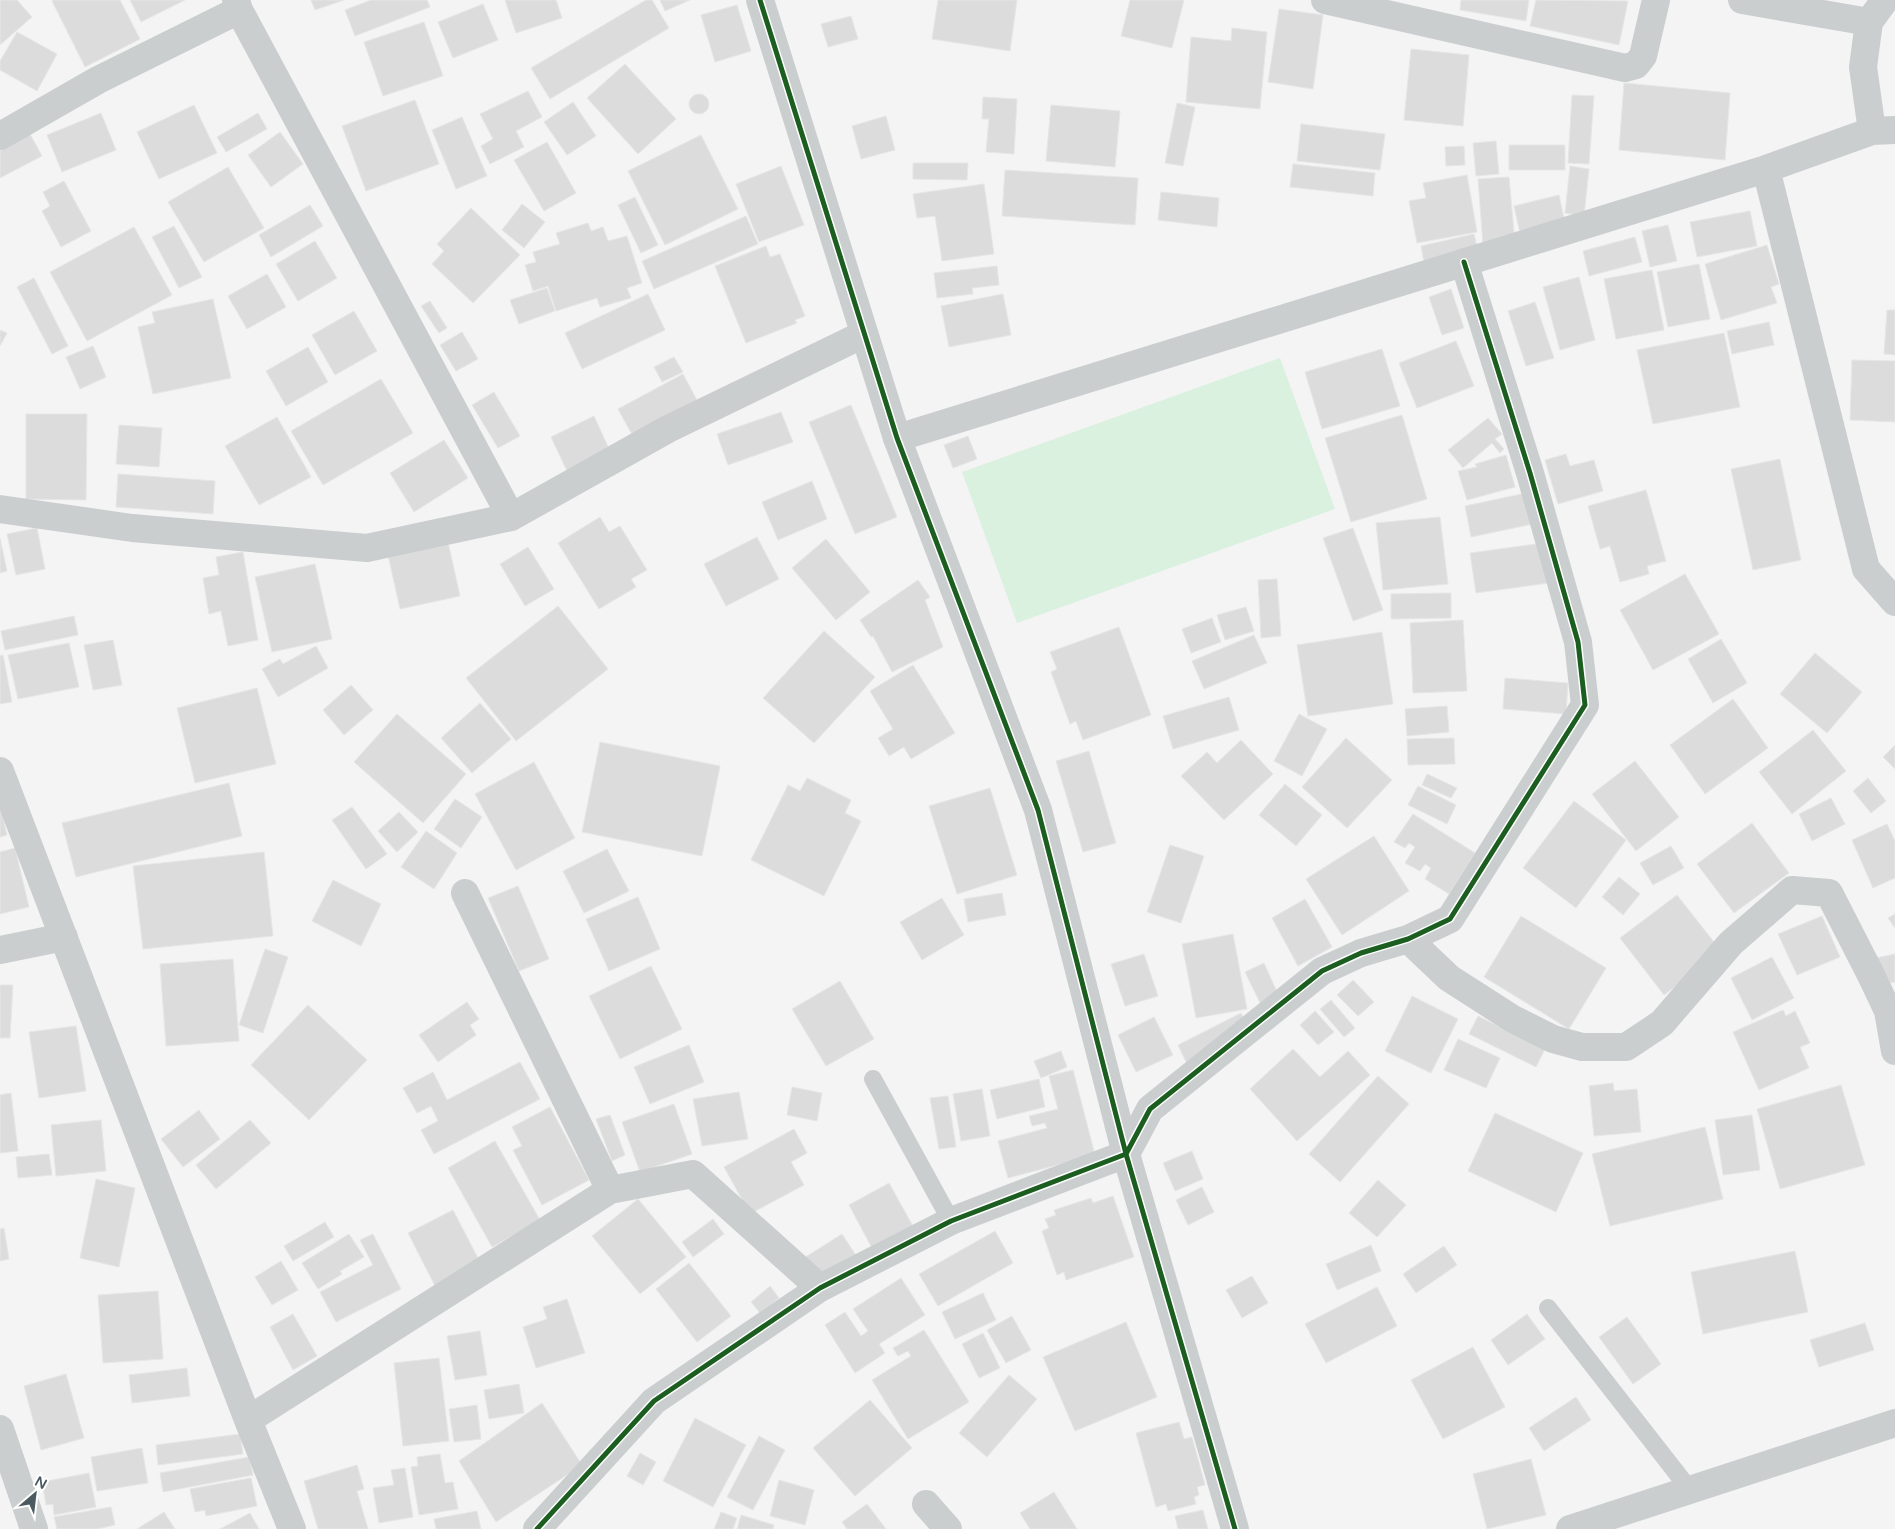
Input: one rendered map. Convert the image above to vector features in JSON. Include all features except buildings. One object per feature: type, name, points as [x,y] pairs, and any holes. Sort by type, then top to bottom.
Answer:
[{"type":"street","points":[[760,0],[897,438],[1038,810],[1126,1154],[1235,1529]]},
{"type":"street","points":[[1324,0],[1625,68],[1636,65],[1643,56],[1656,0]]},
{"type":"street","points":[[1742,0],[1869,22]]},
{"type":"street","points":[[897,438],[1884,131],[1863,67],[1869,22],[1886,0]]},
{"type":"street","points":[[0,136],[98,80],[237,5],[510,517]]},
{"type":"street","points":[[1766,169],[1866,569],[1895,602]]},
{"type":"street","points":[[543,1528],[654,1401],[820,1288],[951,1221],[1126,1154],[1150,1109],[1322,972],[1361,953],[1408,939],[1450,919],[1585,705],[1578,642],[1530,473],[1464,262]]},
{"type":"street","points":[[0,509],[132,528],[367,548],[510,517],[668,429],[864,334]]},
{"type":"street","points":[[0,771],[248,1420],[292,1529]]},
{"type":"street","points":[[1408,939],[1449,978],[1513,1019],[1553,1039],[1582,1047],[1626,1047],[1662,1023],[1731,943],[1792,890],[1828,893],[1891,1010],[1895,1051]]},
{"type":"street","points":[[465,893],[610,1190]]},
{"type":"street","points":[[0,950],[64,937]]},
{"type":"street","points":[[248,1420],[610,1190],[693,1174],[820,1288]]},
{"type":"street","points":[[1570,1529],[1895,1423]]},
{"type":"street","points":[[0,1429],[34,1529]]},
{"type":"street","points":[[926,1504],[948,1529]]},
{"type":"lane","points":[[873,1079],[951,1221]]},
{"type":"lane","points":[[1548,1308],[1690,1490]]},
{"type":"green space","points":[[1280,358],[1335,509],[1017,623],[962,472]]},
{"type":"cycle path","points":[[760,0],[897,438],[1038,810],[1126,1154],[1235,1529]]},
{"type":"cycle path","points":[[537,1529],[654,1401],[820,1288],[951,1221],[1126,1154],[1150,1109],[1322,971],[1361,953],[1408,939],[1450,919],[1585,705],[1578,642],[1530,473],[1464,262]]}]
